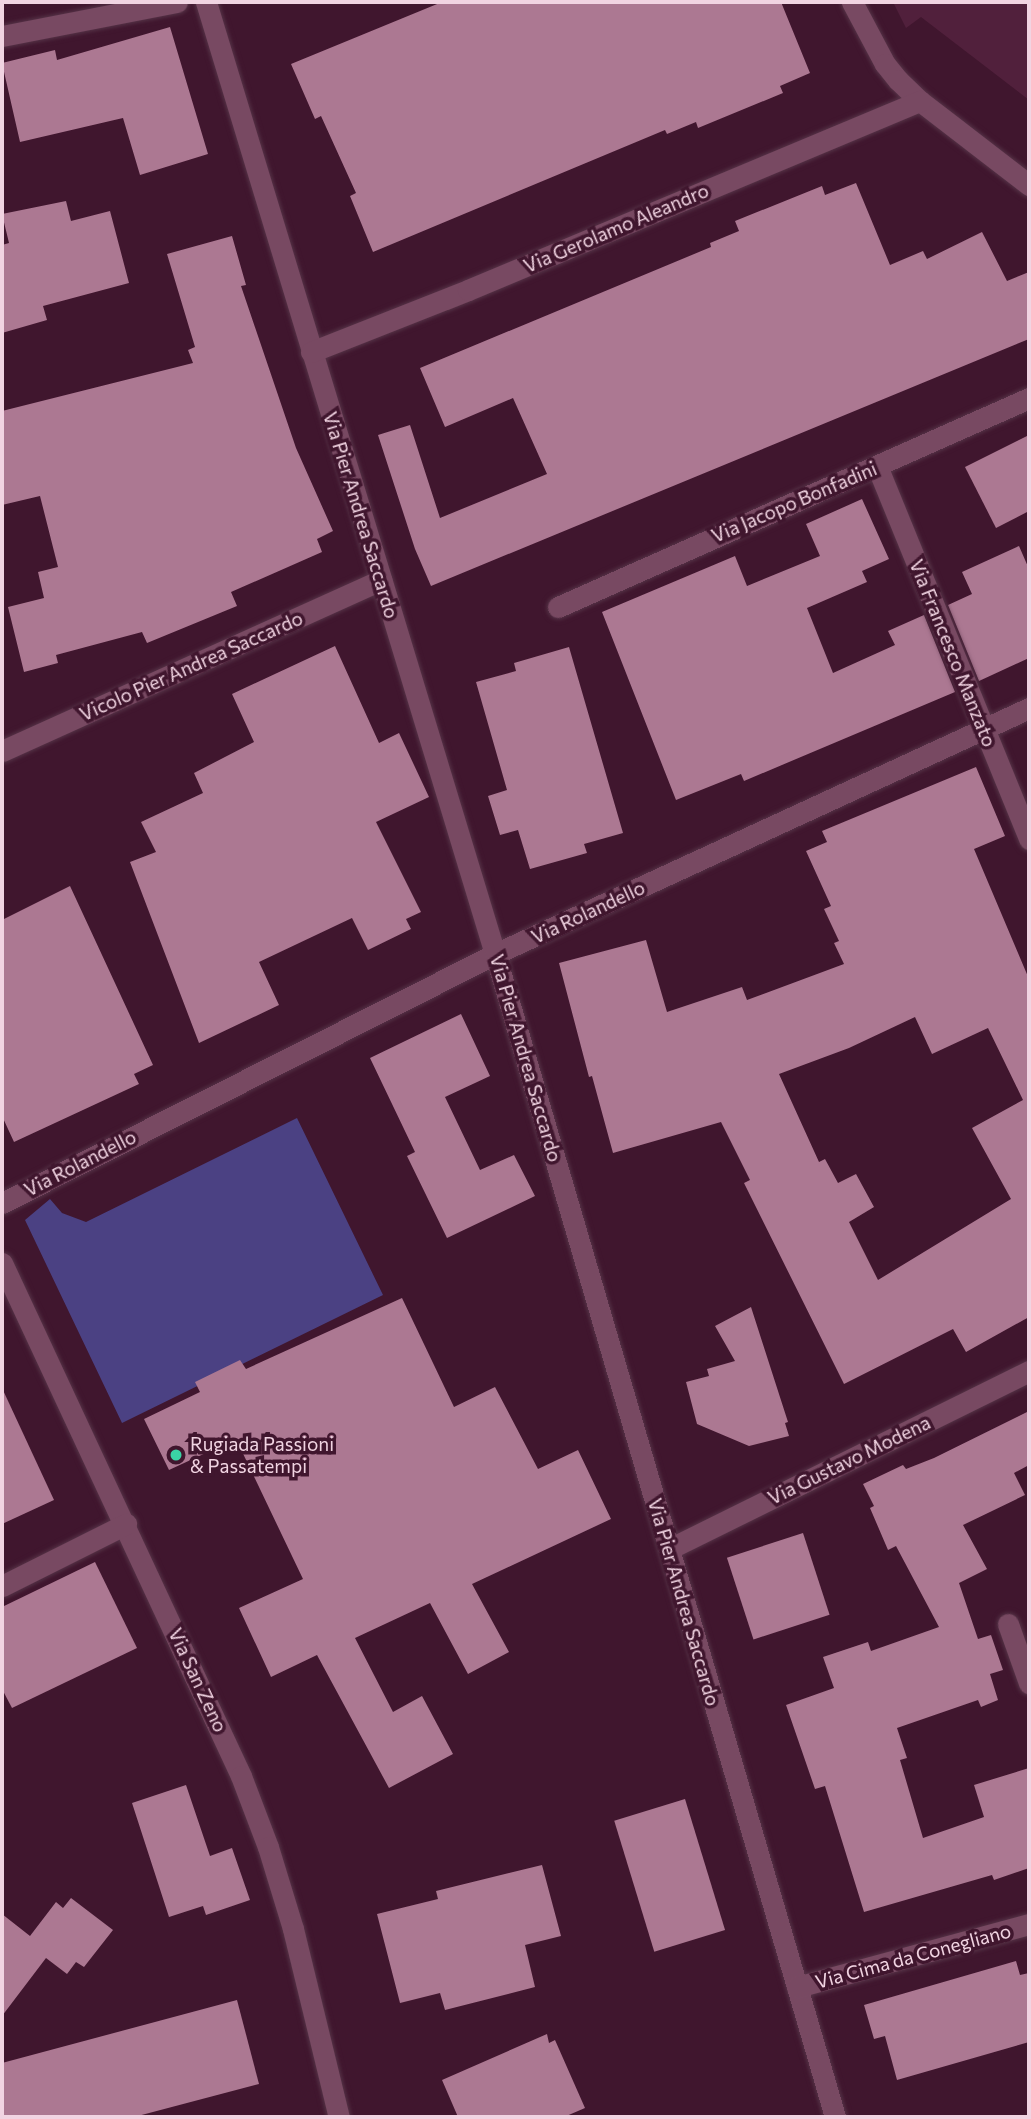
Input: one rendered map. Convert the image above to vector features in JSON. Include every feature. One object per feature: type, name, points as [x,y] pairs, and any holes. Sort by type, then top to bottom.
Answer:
[{"type":"street","points":[[2,36],[177,2]]},
{"type":"street","name":"Via Pier Andrea Saccardo","points":[[206,2],[495,954],[835,2117]]},
{"type":"street","points":[[852,2],[885,64],[920,101],[1029,185]]},
{"type":"street","name":"Via Gerolamo Aleandro","points":[[311,352],[468,290],[920,101]]},
{"type":"street","name":"Via Jacopo Bonfadini","points":[[558,607],[1029,398]]},
{"type":"street","name":"Via Francesco Manzato","points":[[877,466],[1029,839]]},
{"type":"street","name":"Vicolo Pier Andrea Saccardo","points":[[2,751],[381,580]]},
{"type":"street","name":"Via Rolandello","points":[[2,1203],[302,1049],[495,954],[1029,708]]},
{"type":"street","name":"Via San Zeno","points":[[2,1263],[222,1731],[268,1847],[293,1929],[339,2117]]},
{"type":"street","name":"Via Gustavo Modena","points":[[669,1549],[1029,1370]]},
{"type":"street","points":[[2,1586],[126,1524]]},
{"type":"street","points":[[1008,1624],[1029,1684]]},
{"type":"street","name":"Via Cima da Conegliano","points":[[797,1987],[1029,1924]]},
{"type":"shaded area","points":[[893,2],[1029,2],[1029,100],[921,17],[906,28]]},
{"type":"shaded area","points":[[297,1118],[383,1295],[122,1423],[25,1220],[50,1199],[62,1213],[86,1222]]},
{"type":"building","points":[[442,2],[781,2],[810,73],[780,86],[783,93],[698,128],[696,122],[667,134],[665,130],[373,252],[350,196],[356,193],[321,116],[315,119],[291,64]]},
{"type":"building","points":[[170,27],[208,154],[140,175],[123,118],[20,142],[2,63],[55,50],[57,60]]},
{"type":"building","points":[[856,183],[890,265],[923,251],[927,259],[982,232],[1007,281],[1029,272],[1029,339],[431,586],[415,549],[378,435],[410,425],[440,518],[547,474],[513,398],[445,427],[420,368],[711,247],[710,243],[739,231],[735,221],[822,186],[825,195]]},
{"type":"building","points":[[66,201],[71,221],[110,211],[129,283],[43,306],[47,320],[2,333],[2,245],[9,243],[2,214]]},
{"type":"building","points":[[232,236],[246,285],[241,286],[296,448],[333,531],[317,539],[322,552],[231,592],[237,606],[147,643],[142,632],[56,655],[58,663],[24,672],[8,607],[44,598],[38,572],[58,567],[40,496],[2,505],[2,411],[193,363],[188,350],[195,347],[167,254]]},
{"type":"building","points":[[1029,435],[1029,511],[996,528],[965,467]]},
{"type":"building","points":[[862,499],[889,559],[862,571],[867,582],[807,608],[833,673],[895,645],[888,631],[924,615],[955,692],[744,781],[741,774],[676,800],[602,612],[735,556],[747,586],[820,556],[806,524]]},
{"type":"building","points":[[1019,546],[1029,569],[1029,658],[979,681],[948,605],[972,594],[962,572]]},
{"type":"building","points":[[335,646],[379,743],[399,733],[429,797],[376,822],[421,912],[406,919],[411,929],[368,950],[352,918],[259,962],[279,1005],[199,1043],[130,862],[156,852],[141,822],[203,793],[194,773],[254,742],[232,694]]},
{"type":"building","points":[[569,647],[623,833],[584,844],[587,853],[530,869],[518,830],[500,835],[488,796],[507,790],[476,682],[516,671],[514,663]]},
{"type":"building","points":[[976,767],[1005,836],[974,849],[1029,979],[1029,1317],[966,1352],[953,1329],[844,1384],[744,1183],[750,1180],[721,1122],[613,1153],[592,1076],[589,1077],[559,963],[646,940],[667,1012],[742,987],[747,1000],[844,964],[834,943],[839,941],[824,909],[831,906],[806,851],[827,842],[822,831]],"holes":[[[915,1017],[932,1054],[988,1028],[1023,1100],[972,1128],[1011,1199],[878,1280],[849,1222],[874,1207],[856,1174],[838,1183],[825,1159],[819,1162],[779,1074],[849,1048]]]},
{"type":"building","points":[[70,886],[153,1065],[134,1074],[139,1084],[14,1142],[2,1116],[2,920]]},
{"type":"building","points":[[461,1014],[490,1076],[445,1097],[480,1170],[514,1155],[535,1196],[447,1238],[407,1156],[415,1152],[370,1058]]},
{"type":"building","points":[[402,1298],[454,1407],[495,1387],[538,1469],[578,1450],[611,1519],[472,1584],[509,1652],[468,1674],[430,1603],[355,1638],[393,1712],[422,1696],[453,1754],[389,1788],[317,1655],[271,1677],[239,1608],[303,1579],[236,1439],[169,1470],[144,1419],[200,1392],[195,1382],[240,1360],[246,1369]]},
{"type":"building","points":[[751,1307],[788,1422],[785,1423],[789,1436],[749,1446],[697,1424],[686,1382],[709,1376],[707,1369],[735,1361],[715,1326]]},
{"type":"building","points":[[2,1388],[54,1500],[2,1524]]},
{"type":"building","points":[[1029,1411],[1029,1465],[1014,1473],[1025,1495],[963,1525],[987,1569],[959,1583],[978,1639],[991,1635],[1003,1670],[990,1674],[998,1700],[981,1707],[978,1700],[897,1728],[907,1758],[900,1760],[923,1838],[984,1817],[974,1785],[1029,1768],[1029,1868],[994,1880],[992,1875],[864,1912],[825,1786],[815,1789],[786,1705],[834,1688],[823,1657],[868,1642],[871,1651],[939,1627],[896,1546],[888,1550],[870,1508],[874,1506],[863,1484],[903,1465],[906,1469],[934,1458]]},
{"type":"building","points":[[803,1533],[830,1615],[753,1640],[727,1558]]},
{"type":"building","points":[[95,1562],[137,1648],[12,1708],[2,1689],[2,1607]]},
{"type":"building","points":[[186,1785],[210,1856],[232,1848],[250,1900],[206,1915],[203,1906],[169,1917],[132,1803]]},
{"type":"building","points":[[685,1799],[725,1930],[654,1952],[614,1821]]},
{"type":"building","points":[[542,1865],[561,1936],[525,1945],[535,1987],[445,2010],[440,1993],[400,2003],[377,1914],[438,1899],[436,1891]]},
{"type":"building","points":[[71,1898],[113,1930],[84,1967],[76,1962],[67,1974],[46,1958],[2,2016],[2,1914],[30,1936],[56,1902],[63,1908]]},
{"type":"building","points":[[1016,1961],[1020,1975],[1029,1973],[1029,2042],[897,2080],[885,2036],[874,2039],[864,2005]]},
{"type":"building","points":[[237,2000],[259,2084],[134,2117],[2,2117],[2,2063]]},
{"type":"building","points":[[547,2034],[549,2043],[555,2040],[585,2108],[564,2117],[458,2117],[442,2080]]},
{"type":"place","name":"Rugiada Passioni & Passatempi","points":[[176,1455]]}]
